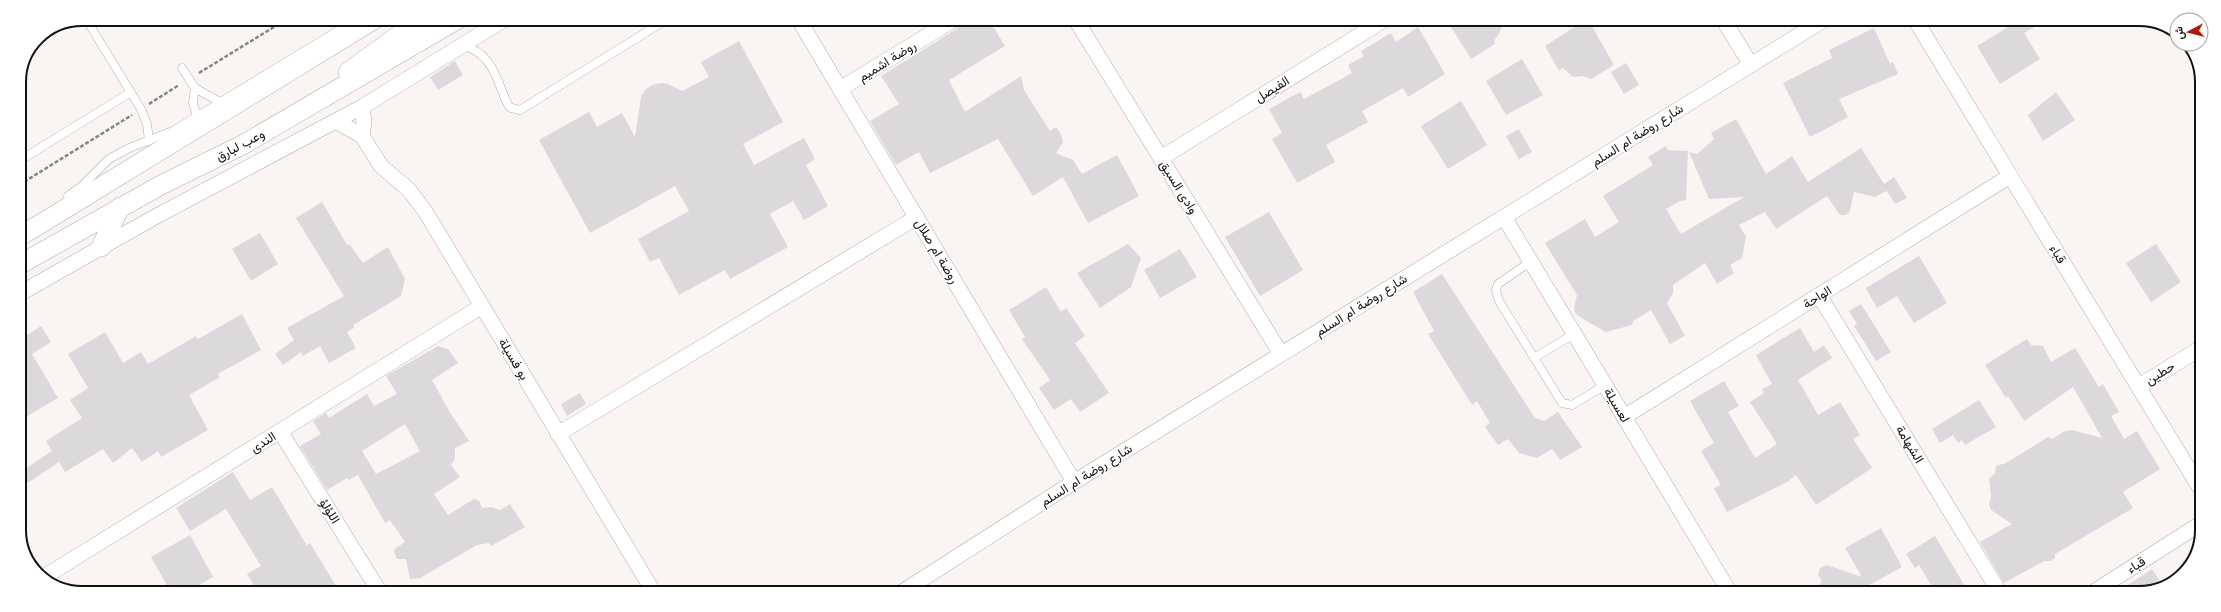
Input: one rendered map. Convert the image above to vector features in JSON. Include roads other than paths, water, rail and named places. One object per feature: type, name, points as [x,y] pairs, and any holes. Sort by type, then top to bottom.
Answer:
[{"type":"street","points":[[26,233],[364,26]]},
{"type":"street","points":[[310,107],[352,69],[411,26]]},
{"type":"street","name":"وعب لبارق","points":[[26,261],[120,207],[244,144],[310,107],[446,26]]},
{"type":"street","points":[[26,290],[100,247],[362,107],[494,26]]},
{"type":"street","name":"روضة ام صلال","points":[[803,26],[1074,482]]},
{"type":"street","name":"روضة اشميم","points":[[840,89],[943,26]]},
{"type":"street","name":"وادى السيق","points":[[1080,26],[1281,354]]},
{"type":"street","name":"الفيصل","points":[[1161,158],[1374,26]]},
{"type":"street","points":[[1727,26],[1751,65]]},
{"type":"street","name":"شارع روضة ام السلم","points":[[911,586],[1074,482],[1814,26]]},
{"type":"street","name":"قباء","points":[[1919,26],[2195,480]]},
{"type":"street","points":[[362,107],[364,122],[362,136]]},
{"type":"street","name":"بو فسيلة","points":[[336,121],[362,136],[381,166],[409,190],[418,200],[649,586]]},
{"type":"street","name":"الواحة","points":[[1624,417],[2010,176]]},
{"type":"street","points":[[100,247],[120,207]]},
{"type":"street","points":[[558,434],[917,217]]},
{"type":"street","name":"لعسيلة","points":[[1504,217],[1726,586]]},
{"type":"street","name":"الشهامة","points":[[1819,295],[1996,586]]},
{"type":"street","name":"الندى","points":[[48,575],[482,306]]},
{"type":"street","name":"حطين","points":[[2139,386],[2195,354]]},
{"type":"street","name":"اللؤلؤ","points":[[280,431],[376,586]]},
{"type":"street","name":"قباء","points":[[2103,586],[2195,527]]},
{"type":"lane","points":[[90,26],[141,109],[147,124],[149,141]]},
{"type":"lane","points":[[60,201],[82,186],[109,159],[129,148],[173,131],[340,26]]},
{"type":"lane","points":[[462,46],[479,51],[485,57],[493,68],[508,105],[511,108],[520,110],[656,26]]},
{"type":"lane","points":[[182,68],[195,88],[220,102]]},
{"type":"lane","points":[[195,88],[193,103],[196,116]]},
{"type":"lane","points":[[26,157],[131,92]]},
{"type":"lane","points":[[1530,262],[1502,280],[1496,290],[1499,301],[1559,400],[1567,405],[1576,402],[1605,385]]},
{"type":"lane","points":[[1534,358],[1574,334]]}]
